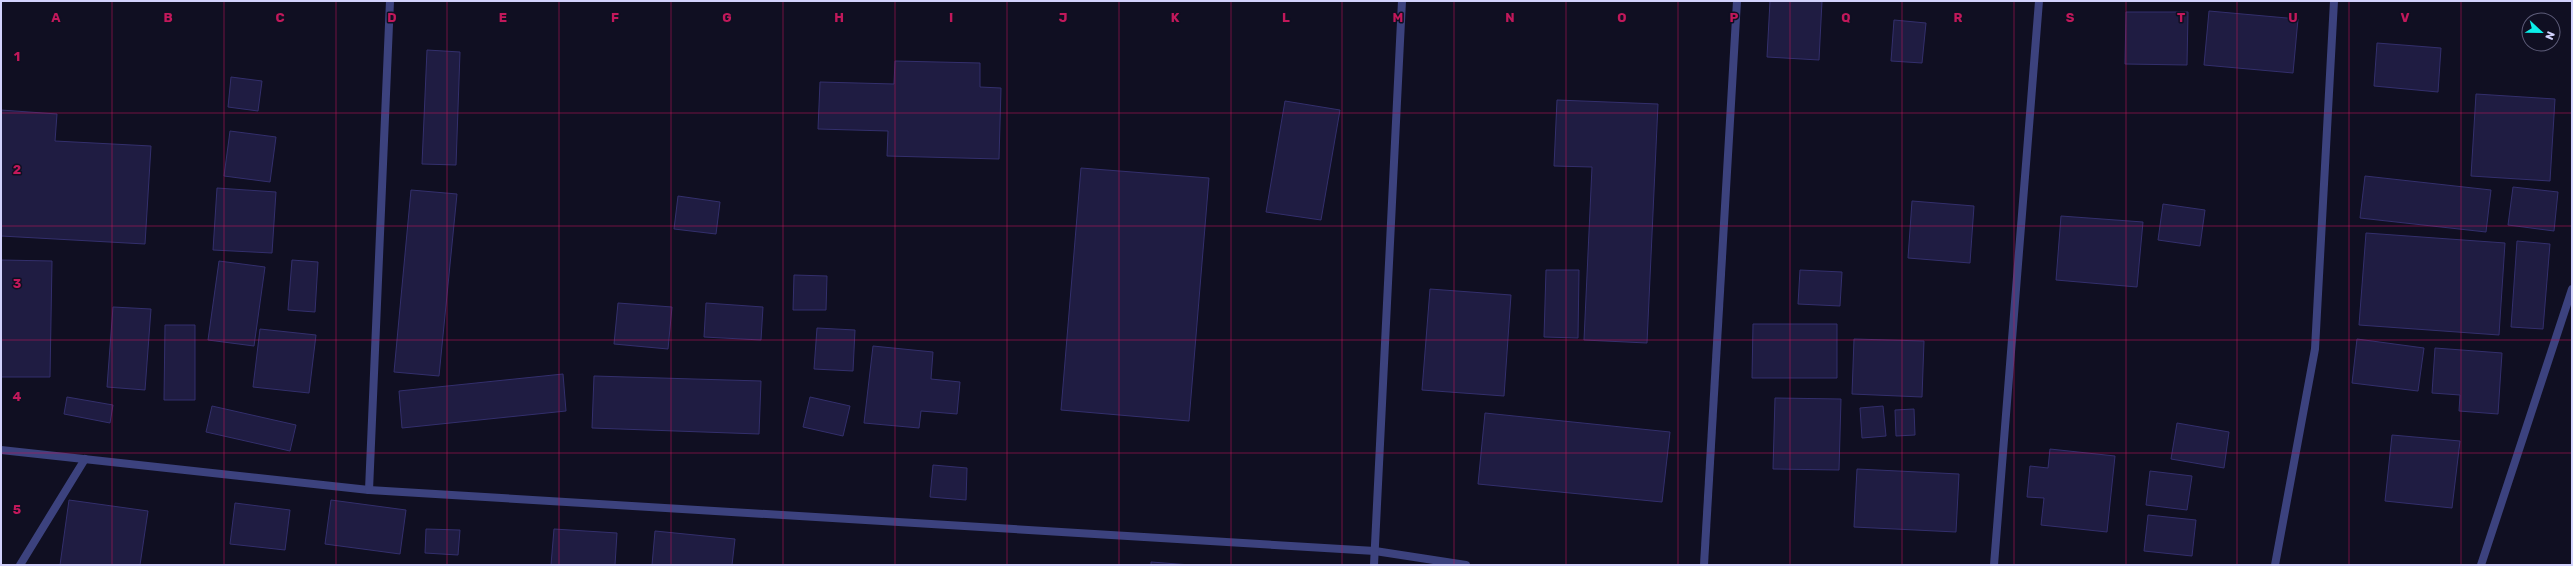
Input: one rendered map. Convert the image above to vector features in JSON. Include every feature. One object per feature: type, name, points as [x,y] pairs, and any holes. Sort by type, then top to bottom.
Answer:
[{"type":"street","points":[[369,490],[390,1]]},
{"type":"street","points":[[1374,565],[1402,1]]},
{"type":"street","points":[[1704,565],[1738,1]]},
{"type":"street","points":[[1994,565],[2039,1]]},
{"type":"street","points":[[2275,565],[2314,349],[2334,1]]},
{"type":"street","points":[[2481,565],[2572,289]]},
{"type":"street","points":[[1,450],[369,490],[1375,551],[1466,565]]},
{"type":"street","points":[[20,565],[85,459]]},
{"type":"building","points":[[1770,1],[1822,1],[1819,60],[1767,57]]},
{"type":"building","points":[[2209,11],[2298,19],[2293,73],[2204,65]]},
{"type":"building","points":[[2126,12],[2188,12],[2187,65],[2125,64]]},
{"type":"building","points":[[1894,20],[1926,23],[1922,63],[1891,61]]},
{"type":"building","points":[[2377,43],[2441,48],[2438,92],[2374,86]]},
{"type":"building","points":[[427,50],[460,52],[456,165],[422,164]]},
{"type":"building","points":[[895,61],[980,63],[980,87],[1001,88],[999,159],[887,156],[888,131],[818,129],[820,82],[894,84]]},
{"type":"building","points":[[231,77],[262,81],[258,111],[228,107]]},
{"type":"building","points":[[2476,94],[2555,99],[2550,181],[2471,176]]},
{"type":"building","points":[[1557,100],[1658,104],[1647,343],[1584,340],[1592,167],[1554,166]]},
{"type":"building","points":[[1285,101],[1340,110],[1321,220],[1266,212]]},
{"type":"building","points":[[1,110],[57,114],[55,141],[151,146],[145,244],[1,236]]},
{"type":"building","points":[[230,131],[276,137],[270,182],[224,176]]},
{"type":"building","points":[[1081,168],[1209,178],[1189,421],[1061,410]]},
{"type":"building","points":[[2365,176],[2491,190],[2486,232],[2360,218]]},
{"type":"building","points":[[2513,187],[2558,192],[2554,231],[2508,225]]},
{"type":"building","points":[[217,188],[276,192],[272,253],[213,250]]},
{"type":"building","points":[[411,190],[457,194],[439,376],[394,372]]},
{"type":"building","points":[[678,196],[720,202],[716,234],[674,229]]},
{"type":"building","points":[[1912,201],[1974,206],[1970,263],[1908,258]]},
{"type":"building","points":[[2163,204],[2205,210],[2200,246],[2158,240]]},
{"type":"building","points":[[2061,216],[2143,222],[2137,287],[2056,280]]},
{"type":"building","points":[[2366,233],[2505,243],[2499,335],[2359,325]]},
{"type":"building","points":[[2517,241],[2550,244],[2543,329],[2511,327]]},
{"type":"building","points":[[1,260],[52,261],[50,377],[1,377]]},
{"type":"building","points":[[292,260],[318,262],[315,312],[288,310]]},
{"type":"building","points":[[219,261],[265,267],[254,346],[208,340]]},
{"type":"building","points":[[1546,270],[1579,270],[1578,338],[1544,337]]},
{"type":"building","points":[[1800,270],[1842,272],[1840,306],[1798,304]]},
{"type":"building","points":[[794,275],[827,276],[826,310],[793,310]]},
{"type":"building","points":[[1430,289],[1511,295],[1504,396],[1422,390]]},
{"type":"building","points":[[618,303],[672,307],[668,349],[614,344]]},
{"type":"building","points":[[706,303],[763,307],[761,340],[704,337]]},
{"type":"building","points":[[113,307],[151,309],[145,390],[107,387]]},
{"type":"building","points":[[1753,324],[1837,324],[1837,378],[1752,378]]},
{"type":"building","points":[[165,325],[195,325],[195,400],[164,400]]},
{"type":"building","points":[[817,328],[855,330],[853,371],[814,369]]},
{"type":"building","points":[[260,329],[316,335],[309,393],[253,387]]},
{"type":"building","points":[[1854,339],[1924,341],[1922,397],[1852,394]]},
{"type":"building","points":[[2357,339],[2424,348],[2418,391],[2352,383]]},
{"type":"building","points":[[873,346],[933,352],[931,379],[960,382],[957,414],[921,411],[919,428],[864,423]]},
{"type":"building","points":[[2435,348],[2502,353],[2498,414],[2459,411],[2460,395],[2432,393]]},
{"type":"building","points":[[563,374],[566,411],[402,428],[399,391]]},
{"type":"building","points":[[594,376],[761,381],[759,434],[592,428]]},
{"type":"building","points":[[67,397],[113,405],[110,423],[64,414]]},
{"type":"building","points":[[810,397],[850,406],[843,436],[803,427]]},
{"type":"building","points":[[1775,398],[1841,399],[1839,470],[1773,469]]},
{"type":"building","points":[[212,406],[296,425],[290,451],[206,432]]},
{"type":"building","points":[[1883,406],[1886,436],[1862,438],[1860,408]]},
{"type":"building","points":[[1914,409],[1915,435],[1896,436],[1895,410]]},
{"type":"building","points":[[1485,413],[1670,432],[1662,502],[1478,484]]},
{"type":"building","points":[[2177,423],[2229,432],[2224,468],[2171,459]]},
{"type":"building","points":[[2392,435],[2460,441],[2452,508],[2385,501]]},
{"type":"building","points":[[2050,449],[2115,456],[2107,532],[2041,525],[2044,498],[2027,497],[2030,466],[2048,468]]},
{"type":"building","points":[[933,465],[967,468],[966,500],[930,497]]},
{"type":"building","points":[[1857,469],[1959,474],[1956,532],[1854,527]]},
{"type":"building","points":[[2150,471],[2192,476],[2187,510],[2146,505]]},
{"type":"building","points":[[69,500],[148,511],[140,565],[60,565]]},
{"type":"building","points":[[331,500],[406,510],[400,554],[325,544]]},
{"type":"building","points":[[235,503],[290,510],[285,550],[230,544]]},
{"type":"building","points":[[2148,515],[2196,520],[2192,556],[2144,551]]},
{"type":"building","points":[[426,529],[460,530],[458,555],[425,553]]},
{"type":"building","points":[[554,529],[617,533],[615,565],[551,565]]},
{"type":"building","points":[[655,531],[735,539],[732,565],[652,565]]},
{"type":"building","points":[[1151,562],[1191,565],[1151,565]]}]
